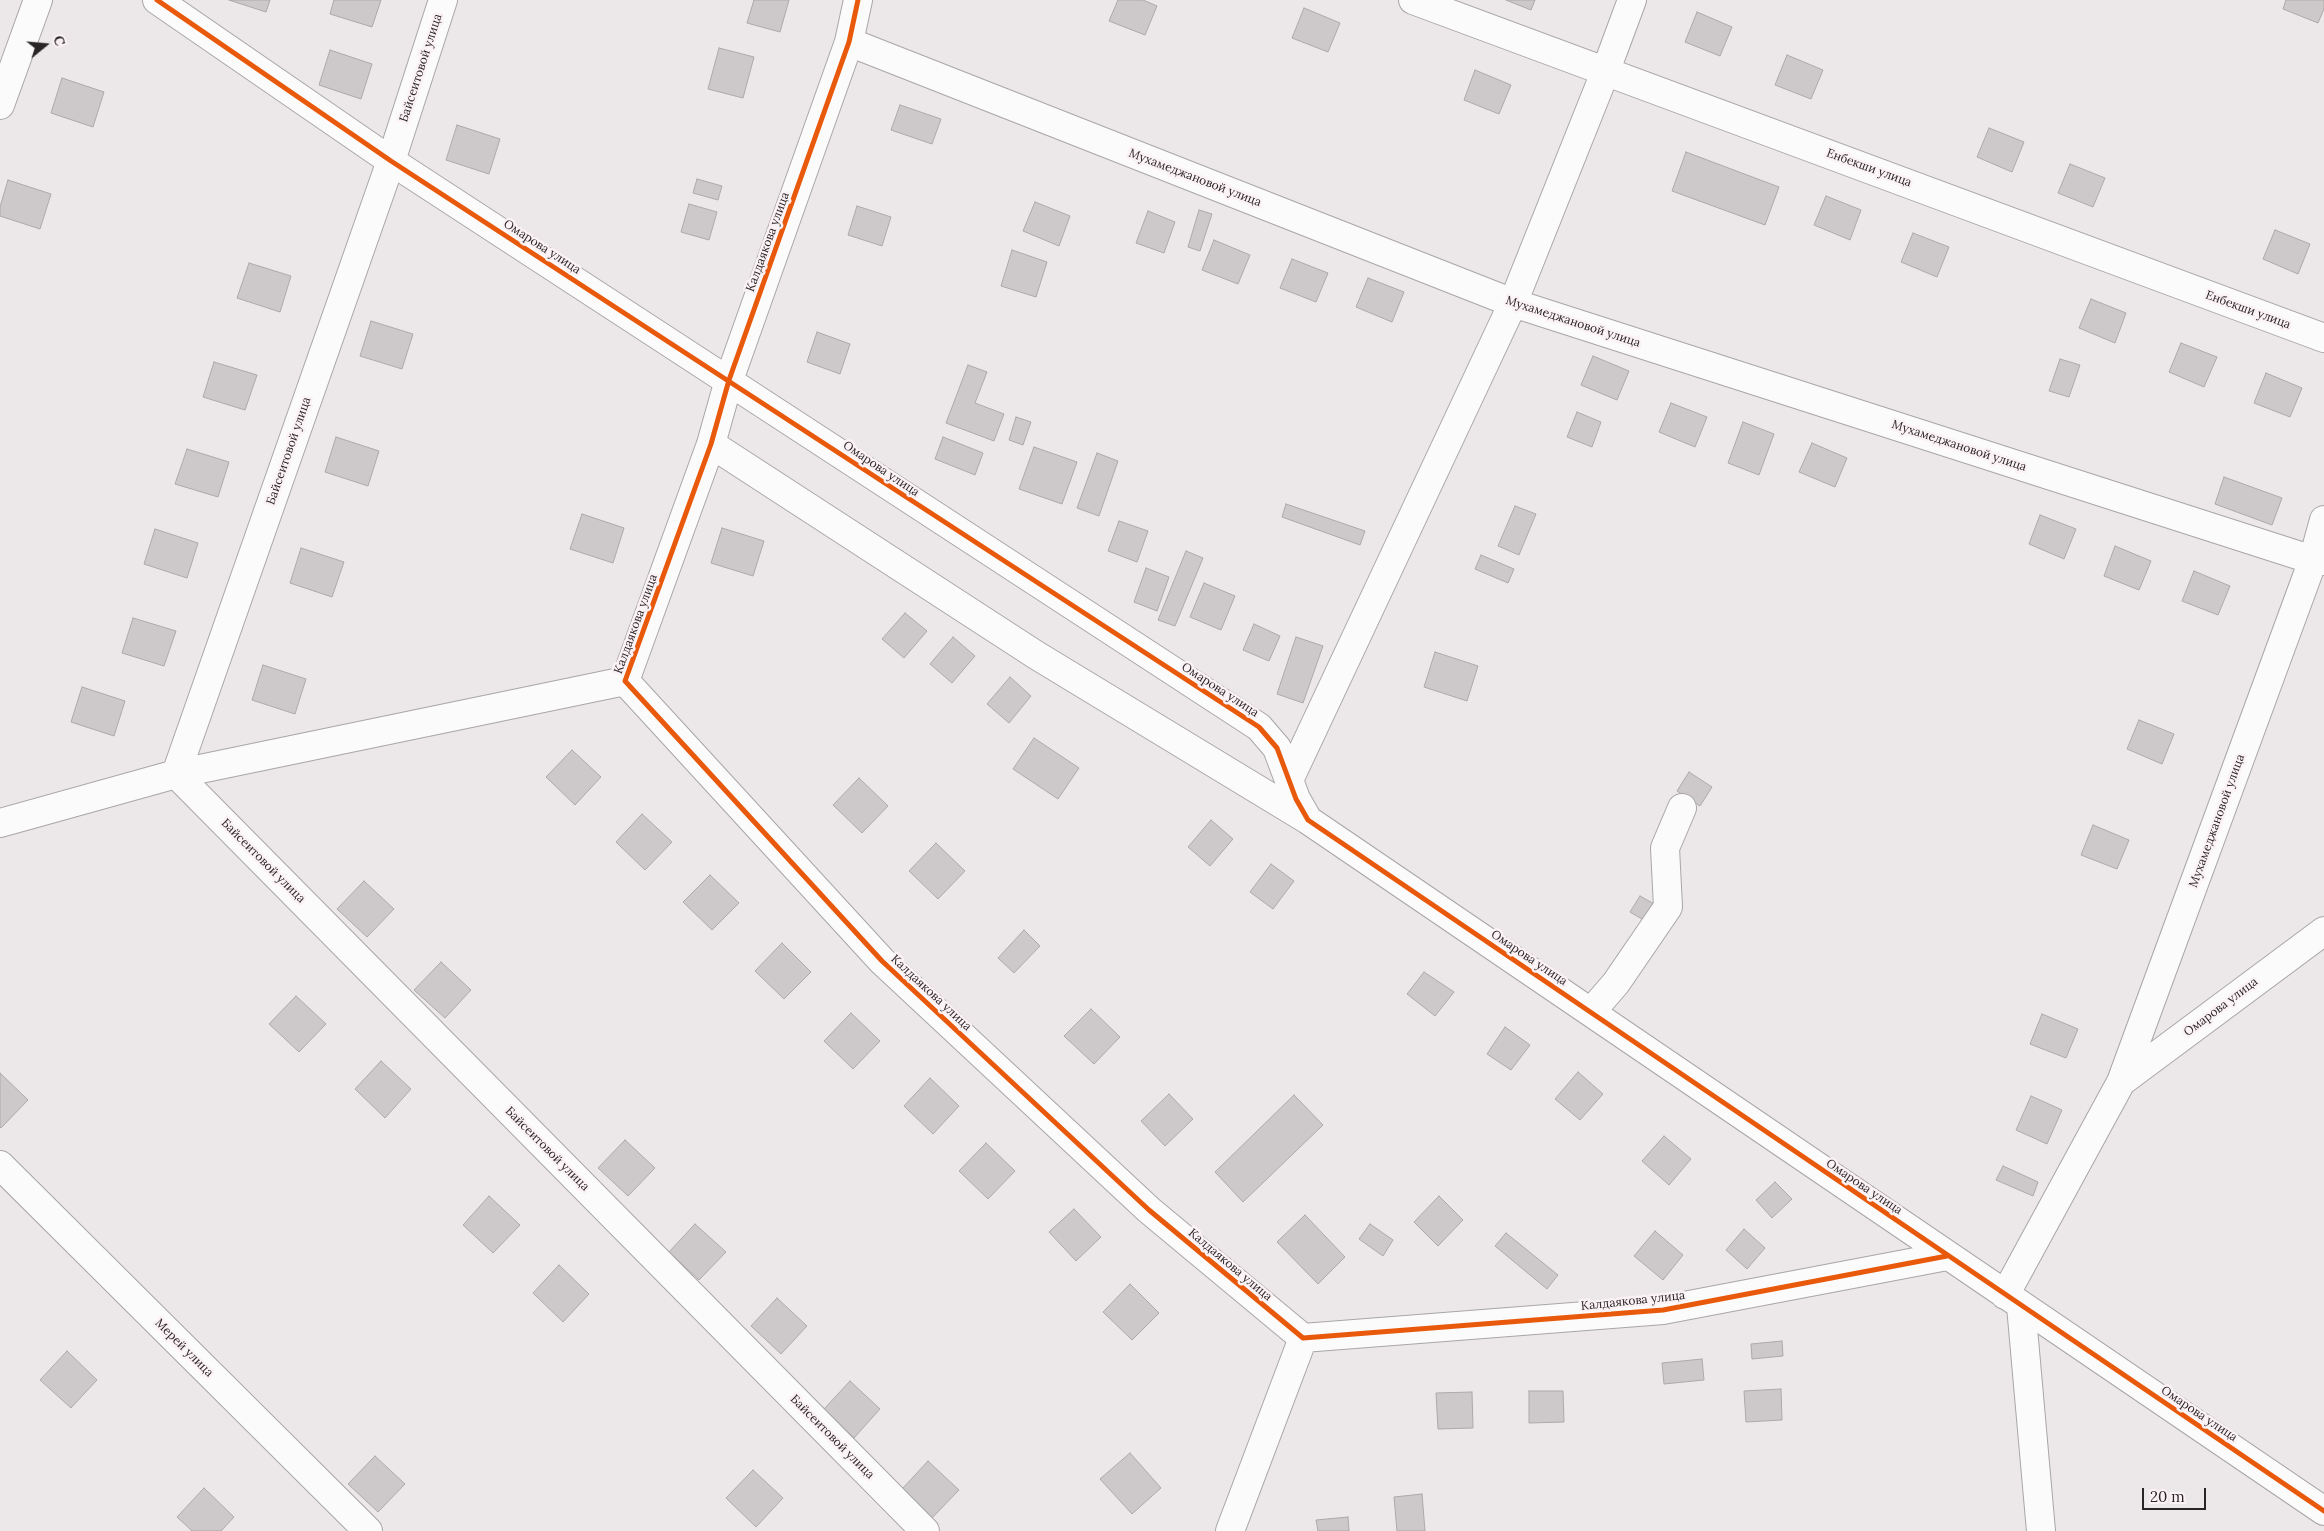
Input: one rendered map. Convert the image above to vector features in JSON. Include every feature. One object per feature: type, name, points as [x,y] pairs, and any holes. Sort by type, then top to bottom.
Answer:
[{"type":"street","points":[[0,105],[38,0]]},
{"type":"street","name":"Омарова улица","points":[[157,0],[391,161],[1259,727],[1277,748],[1290,778],[1296,799],[1308,820],[2324,1511]]},
{"type":"street","name":"Байсеитовой улица","points":[[443,0],[391,161],[176,774],[925,1531]]},
{"type":"street","name":"Калдаякова улица","points":[[858,0],[849,42],[729,380],[711,444],[625,681],[882,961],[1149,1210],[1303,1338],[1663,1310],[1947,1256]]},
{"type":"street","name":"Енбекши улица","points":[[1413,0],[1606,70],[2324,338]]},
{"type":"street","points":[[1290,778],[1513,303],[1632,0]]},
{"type":"street","name":"Мухамеджановой улица","points":[[849,42],[1513,303],[2318,560]]},
{"type":"street","points":[[711,444],[1036,656],[1308,820]]},
{"type":"street","name":"Мухамеджановой улица","points":[[2121,1082],[2318,560],[2324,520]]},
{"type":"street","points":[[0,823],[176,774],[625,681]]},
{"type":"street","points":[[1591,1012],[1616,983],[1668,907],[1666,848],[1682,808]]},
{"type":"street","name":"Омарова улица","points":[[2013,1301],[2121,1082],[2324,931]]},
{"type":"street","name":"Мерей улица","points":[[0,1165],[368,1531]]},
{"type":"street","points":[[2013,1301],[2041,1531]]},
{"type":"street","points":[[1230,1531],[1303,1338]]},
{"type":"building","points":[[229,0],[270,0],[266,12]]},
{"type":"building","points":[[334,0],[381,0],[372,27],[330,14]]},
{"type":"building","points":[[754,0],[789,0],[780,32],[747,23]]},
{"type":"building","points":[[1118,0],[1143,0],[1157,6],[1145,35],[1109,21]]},
{"type":"building","points":[[1506,0],[1535,0],[1531,10]]},
{"type":"building","points":[[2286,0],[2324,0],[2324,9],[2318,23],[2283,9]]},
{"type":"building","points":[[1304,8],[1340,23],[1328,52],[1292,38]]},
{"type":"building","points":[[1697,12],[1732,27],[1720,56],[1685,42]]},
{"type":"building","points":[[719,48],[754,57],[743,98],[708,89]]},
{"type":"building","points":[[330,50],[372,64],[361,99],[319,85]]},
{"type":"building","points":[[1787,55],[1823,70],[1811,99],[1775,85]]},
{"type":"building","points":[[1475,70],[1511,85],[1499,114],[1464,100]]},
{"type":"building","points":[[62,78],[104,92],[93,127],[51,113]]},
{"type":"building","points":[[900,105],[941,119],[932,144],[891,130]]},
{"type":"building","points":[[457,125],[500,139],[489,174],[446,160]]},
{"type":"building","points":[[1989,128],[2024,142],[2012,172],[1977,157]]},
{"type":"building","points":[[1686,152],[1779,187],[1765,225],[1672,191]]},
{"type":"building","points":[[2070,164],[2105,178],[2093,207],[2058,193]]},
{"type":"building","points":[[697,179],[722,186],[718,200],[693,193]]},
{"type":"building","points":[[8,180],[51,194],[40,229],[0,216],[0,207]]},
{"type":"building","points":[[1826,196],[1861,210],[1850,240],[1814,225]]},
{"type":"building","points":[[1035,202],[1070,216],[1059,246],[1023,231]]},
{"type":"building","points":[[689,204],[717,212],[709,240],[681,232]]},
{"type":"building","points":[[857,206],[891,217],[882,246],[848,235]]},
{"type":"building","points":[[1199,210],[1212,214],[1200,251],[1188,247]]},
{"type":"building","points":[[1148,211],[1175,222],[1164,253],[1136,243]]},
{"type":"building","points":[[2275,230],[2310,244],[2298,274],[2263,259]]},
{"type":"building","points":[[1913,233],[1949,247],[1937,277],[1901,262]]},
{"type":"building","points":[[1214,240],[1250,255],[1238,284],[1202,270]]},
{"type":"building","points":[[1012,250],[1047,262],[1036,297],[1001,286]]},
{"type":"building","points":[[1292,259],[1328,273],[1316,302],[1280,288]]},
{"type":"building","points":[[249,263],[291,276],[280,312],[237,298]]},
{"type":"building","points":[[1368,278],[1404,292],[1392,322],[1356,307]]},
{"type":"building","points":[[2091,299],[2126,313],[2115,343],[2079,328]]},
{"type":"building","points":[[371,321],[413,334],[402,369],[360,356]]},
{"type":"building","points":[[817,332],[850,344],[840,374],[807,362]]},
{"type":"building","points":[[2181,343],[2217,357],[2204,387],[2169,372]]},
{"type":"building","points":[[1593,356],[1629,371],[1617,400],[1581,385]]},
{"type":"building","points":[[2060,359],[2080,365],[2069,397],[2049,391]]},
{"type":"building","points":[[214,362],[257,375],[245,410],[203,397]]},
{"type":"building","points":[[968,365],[987,372],[975,403],[1004,414],[994,441],[946,423]]},
{"type":"building","points":[[2266,373],[2302,388],[2290,417],[2254,403]]},
{"type":"building","points":[[1671,403],[1707,417],[1695,447],[1659,432]]},
{"type":"building","points":[[1577,412],[1601,422],[1592,447],[1567,437]]},
{"type":"building","points":[[1016,417],[1031,422],[1023,445],[1009,440]]},
{"type":"building","points":[[1743,422],[1774,434],[1759,475],[1728,463]]},
{"type":"building","points":[[336,437],[379,451],[368,486],[325,472]]},
{"type":"building","points":[[943,437],[983,453],[975,475],[935,459]]},
{"type":"building","points":[[1812,443],[1847,458],[1835,487],[1799,472]]},
{"type":"building","points":[[1034,447],[1077,462],[1062,504],[1019,489]]},
{"type":"building","points":[[187,449],[229,462],[218,497],[175,484]]},
{"type":"building","points":[[1097,453],[1118,461],[1099,516],[1077,508]]},
{"type":"building","points":[[2224,477],[2282,498],[2272,525],[2215,504]]},
{"type":"building","points":[[1286,504],[1365,531],[1360,545],[1282,517]]},
{"type":"building","points":[[1515,506],[1536,514],[1519,555],[1498,546]]},
{"type":"building","points":[[582,514],[624,528],[613,563],[570,549]]},
{"type":"building","points":[[2040,515],[2076,529],[2064,559],[2029,544]]},
{"type":"building","points":[[1119,521],[1148,531],[1137,562],[1108,551]]},
{"type":"building","points":[[722,528],[764,541],[753,576],[711,563]]},
{"type":"building","points":[[155,529],[198,543],[187,578],[144,564]]},
{"type":"building","points":[[2115,546],[2151,561],[2139,590],[2104,576]]},
{"type":"building","points":[[301,548],[344,562],[332,597],[290,583]]},
{"type":"building","points":[[1186,551],[1203,558],[1175,626],[1158,620]]},
{"type":"building","points":[[1481,555],[1514,569],[1508,583],[1475,569]]},
{"type":"building","points":[[1146,568],[1169,577],[1157,611],[1134,602]]},
{"type":"building","points":[[2194,571],[2230,586],[2218,615],[2182,601]]},
{"type":"building","points":[[1204,583],[1235,596],[1221,630],[1190,617]]},
{"type":"building","points":[[905,613],[927,631],[904,658],[882,639]]},
{"type":"building","points":[[133,618],[176,631],[164,666],[122,653]]},
{"type":"building","points":[[1254,624],[1280,636],[1269,661],[1243,650]]},
{"type":"building","points":[[953,637],[975,656],[952,683],[930,664]]},
{"type":"building","points":[[1296,637],[1323,646],[1303,703],[1277,694]]},
{"type":"building","points":[[1435,652],[1478,666],[1467,701],[1424,687]]},
{"type":"building","points":[[263,665],[306,679],[295,714],[252,700]]},
{"type":"building","points":[[1010,677],[1031,696],[1009,723],[987,704]]},
{"type":"building","points":[[82,687],[125,701],[114,736],[71,722]]},
{"type":"building","points":[[2139,720],[2174,734],[2162,764],[2127,749]]},
{"type":"building","points":[[1034,738],[1079,768],[1058,799],[1013,769]]},
{"type":"building","points":[[572,750],[601,777],[575,805],[546,777]]},
{"type":"building","points":[[1689,772],[1712,787],[1700,806],[1677,791]]},
{"type":"building","points":[[859,778],[888,806],[862,833],[833,805]]},
{"type":"building","points":[[642,814],[672,842],[645,870],[616,842]]},
{"type":"building","points":[[1211,820],[1233,839],[1210,866],[1188,847]]},
{"type":"building","points":[[2093,825],[2129,840],[2117,869],[2081,855]]},
{"type":"building","points":[[936,843],[965,871],[938,899],[909,871]]},
{"type":"building","points":[[1271,864],[1294,881],[1273,909],[1250,892]]},
{"type":"building","points":[[710,875],[739,903],[712,930],[683,902]]},
{"type":"building","points":[[364,881],[394,909],[367,937],[337,909]]},
{"type":"building","points":[[1640,896],[1656,905],[1647,922],[1630,912]]},
{"type":"building","points":[[1024,930],[1040,946],[1014,973],[998,958]]},
{"type":"building","points":[[782,943],[811,972],[784,999],[755,971]]},
{"type":"building","points":[[441,962],[471,990],[445,1018],[414,990]]},
{"type":"building","points":[[1424,972],[1454,992],[1435,1016],[1407,994]]},
{"type":"building","points":[[296,996],[326,1024],[299,1052],[269,1024]]},
{"type":"building","points":[[1091,1009],[1120,1037],[1094,1064],[1064,1036]]},
{"type":"building","points":[[851,1013],[880,1041],[853,1069],[824,1041]]},
{"type":"building","points":[[2042,1014],[2078,1029],[2066,1058],[2030,1044]]},
{"type":"building","points":[[1505,1027],[1530,1045],[1511,1070],[1487,1054]]},
{"type":"building","points":[[381,1061],[411,1089],[385,1118],[355,1089]]},
{"type":"building","points":[[1578,1072],[1603,1094],[1580,1120],[1555,1099]]},
{"type":"building","points":[[0,1073],[28,1100],[1,1128],[0,1127]]},
{"type":"building","points":[[930,1078],[959,1106],[933,1134],[904,1106]]},
{"type":"building","points":[[1169,1094],[1193,1119],[1165,1146],[1141,1121]]},
{"type":"building","points":[[1294,1095],[1323,1125],[1243,1202],[1215,1172]]},
{"type":"building","points":[[2031,1096],[2062,1110],[2047,1144],[2016,1130]]},
{"type":"building","points":[[1664,1136],[1691,1159],[1669,1185],[1642,1161]]},
{"type":"building","points":[[625,1140],[655,1168],[628,1196],[598,1168]]},
{"type":"building","points":[[986,1143],[1015,1171],[988,1199],[959,1171]]},
{"type":"building","points":[[2003,1166],[2038,1182],[2033,1196],[1996,1180]]},
{"type":"building","points":[[1775,1182],[1792,1199],[1772,1218],[1756,1200]]},
{"type":"building","points":[[489,1196],[520,1225],[493,1253],[463,1225]]},
{"type":"building","points":[[1439,1196],[1463,1220],[1438,1246],[1414,1222]]},
{"type":"building","points":[[1074,1209],[1101,1237],[1076,1261],[1049,1232]]},
{"type":"building","points":[[1305,1215],[1345,1257],[1318,1284],[1277,1242]]},
{"type":"building","points":[[695,1224],[726,1252],[699,1280],[669,1252]]},
{"type":"building","points":[[1370,1224],[1393,1240],[1383,1256],[1359,1239]]},
{"type":"building","points":[[1744,1229],[1765,1248],[1747,1269],[1726,1250]]},
{"type":"building","points":[[1655,1231],[1683,1255],[1663,1280],[1634,1256]]},
{"type":"building","points":[[1506,1233],[1558,1275],[1547,1289],[1495,1246]]},
{"type":"building","points":[[559,1265],[589,1294],[563,1322],[533,1293]]},
{"type":"building","points":[[1130,1284],[1159,1313],[1132,1340],[1103,1312]]},
{"type":"building","points":[[777,1298],[807,1326],[781,1354],[751,1326]]},
{"type":"building","points":[[1782,1341],[1783,1356],[1752,1359],[1751,1344]]},
{"type":"building","points":[[67,1351],[97,1380],[71,1408],[40,1380]]},
{"type":"building","points":[[1702,1359],[1704,1380],[1664,1384],[1662,1363]]},
{"type":"building","points":[[850,1381],[880,1409],[854,1438],[824,1409]]},
{"type":"building","points":[[1781,1389],[1782,1420],[1746,1422],[1744,1391]]},
{"type":"building","points":[[1529,1391],[1563,1391],[1564,1422],[1529,1423]]},
{"type":"building","points":[[1472,1392],[1473,1428],[1438,1429],[1436,1393]]},
{"type":"building","points":[[1130,1453],[1161,1488],[1132,1514],[1100,1479]]},
{"type":"building","points":[[375,1456],[405,1484],[378,1512],[348,1484]]},
{"type":"building","points":[[928,1461],[959,1490],[932,1518],[902,1489]]},
{"type":"building","points":[[753,1470],[783,1498],[756,1527],[726,1498]]},
{"type":"building","points":[[204,1488],[234,1517],[221,1531],[192,1531],[177,1517]]},
{"type":"building","points":[[1422,1494],[1425,1531],[1397,1531],[1394,1497]]},
{"type":"building","points":[[1348,1517],[1349,1531],[1318,1531],[1316,1520]]},
{"type":"cycle path","points":[[157,0],[391,161],[1259,727],[1277,748],[1296,799],[1308,820],[2324,1511]]},
{"type":"cycle path","points":[[858,0],[849,42],[729,380],[711,444],[625,681],[882,961],[1149,1210],[1303,1338],[1663,1310],[1947,1256]]}]
